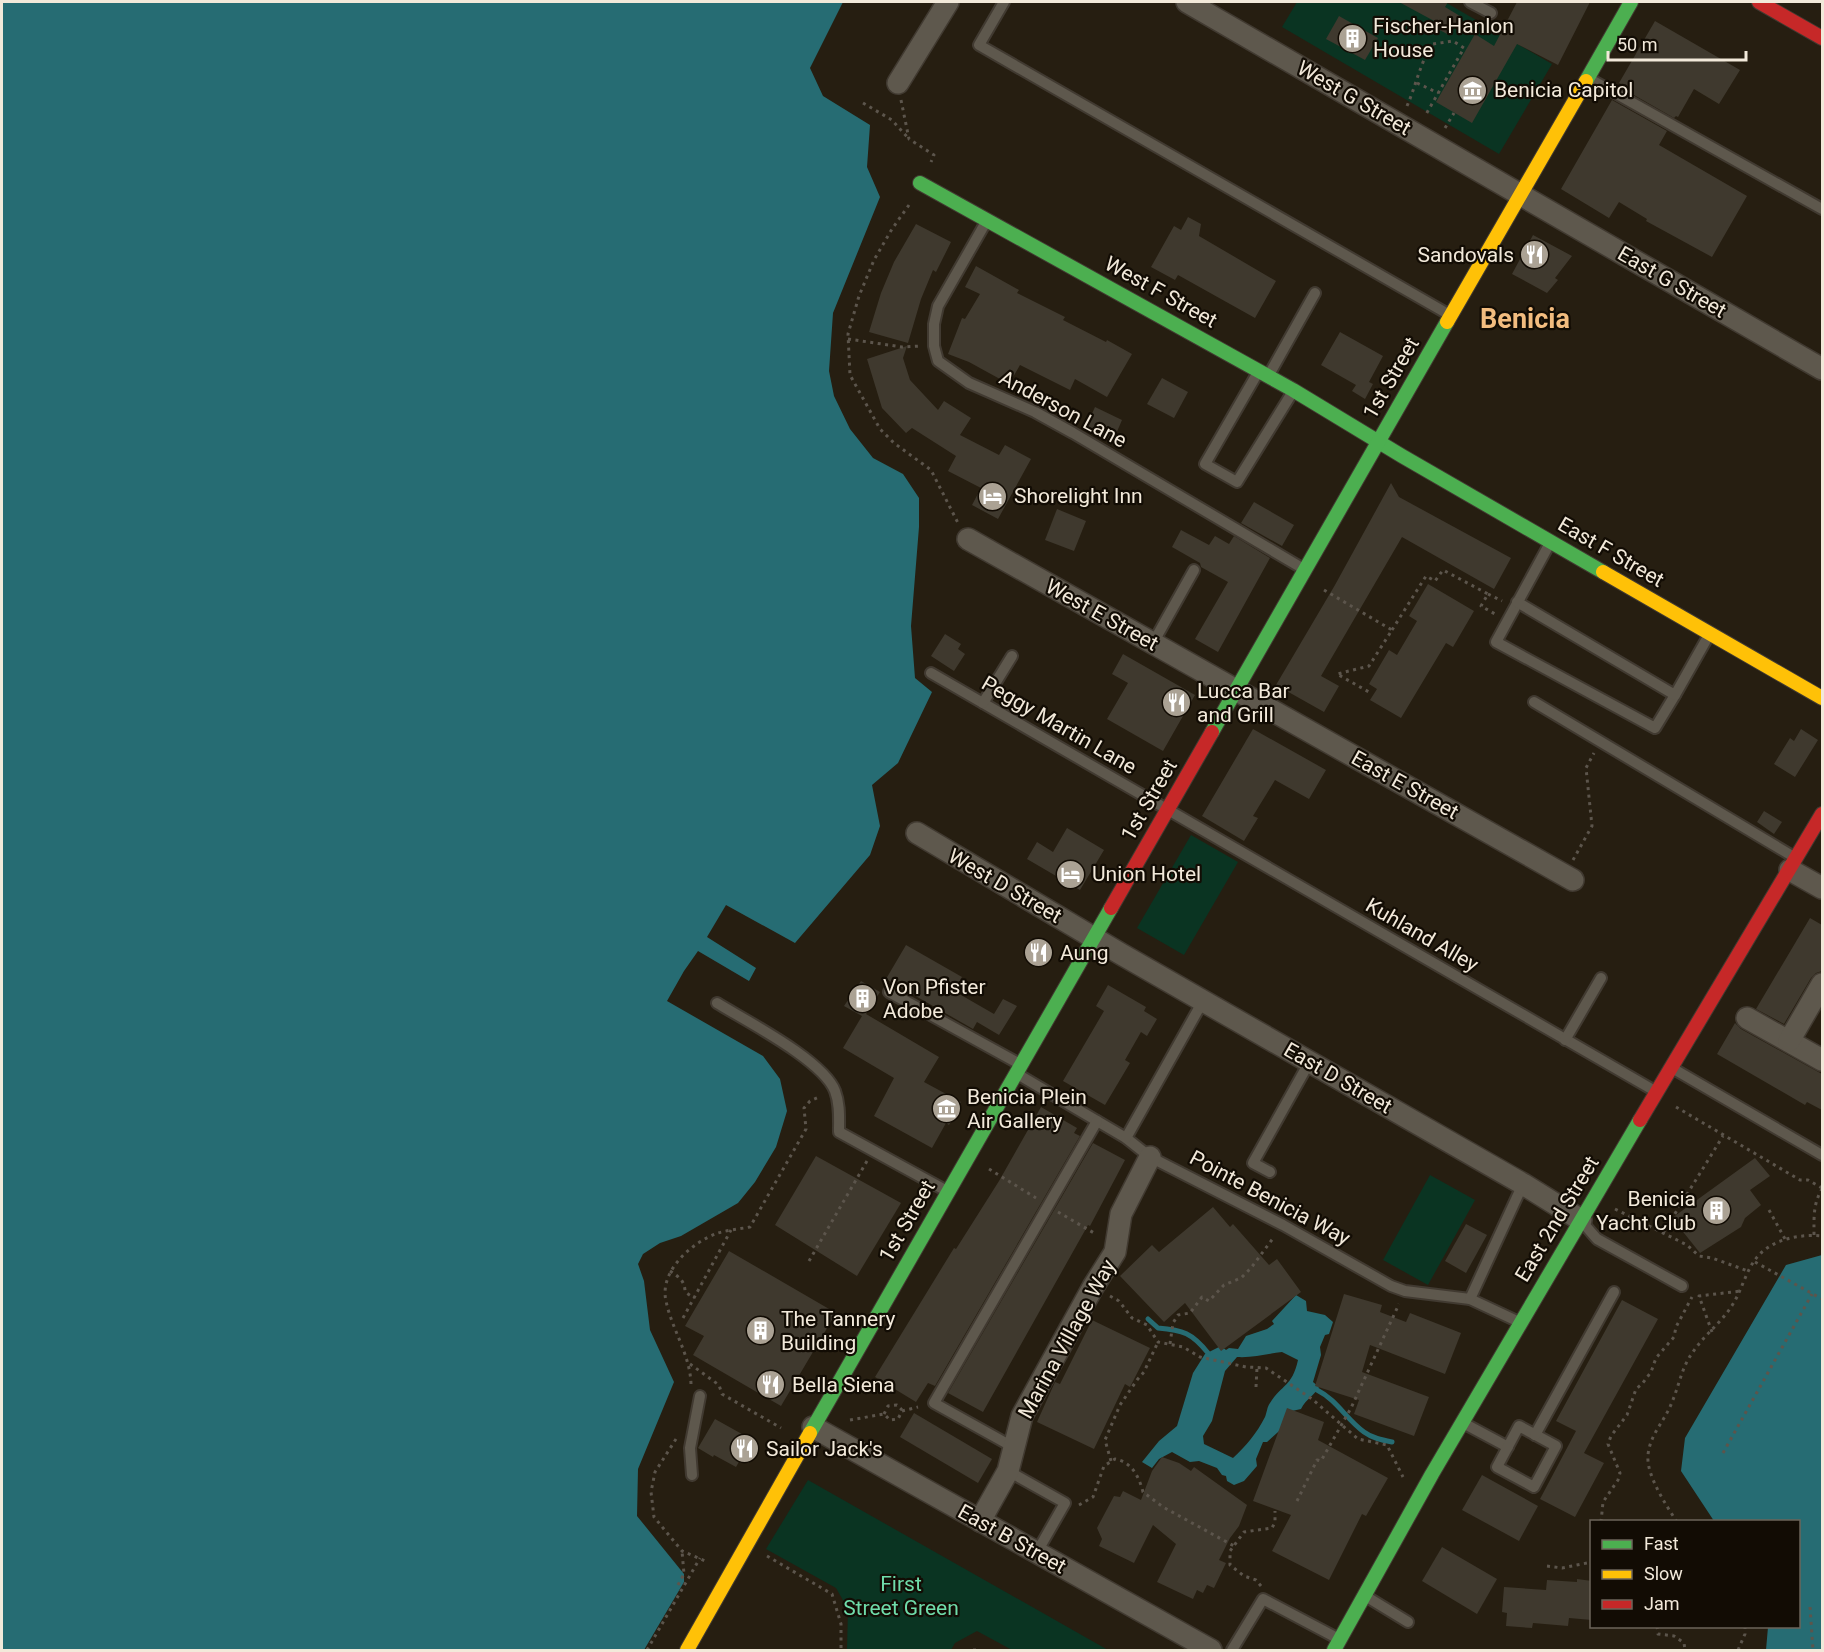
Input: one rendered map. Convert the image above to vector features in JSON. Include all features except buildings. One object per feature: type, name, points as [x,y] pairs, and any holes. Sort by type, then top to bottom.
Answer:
[{"type":"street","points":[[898,83],[948,2]]},
{"type":"street","name":"West G Street","points":[[1187,2],[1521,194]]},
{"type":"street","name":"1st Street","points":[[687,1650],[1631,2]]},
{"type":"street","points":[[1759,2],[1784,11],[1822,38]]},
{"type":"street","name":"West F Street","points":[[920,183],[1263,373],[1380,441]]},
{"type":"street","name":"East G Street","points":[[1521,194],[1822,369]]},
{"type":"street","name":"East F Street","points":[[1380,441],[1550,542],[1822,698]]},
{"type":"street","name":"West E Street","points":[[968,539],[1237,690]]},
{"type":"street","name":"East E Street","points":[[1237,690],[1569,878]]},
{"type":"street","name":"East 2nd Street","points":[[1337,1645],[1520,1322],[1822,814]]},
{"type":"street","name":"West D Street","points":[[917,833],[1094,938]]},
{"type":"street","points":[[1793,864],[1822,888]]},
{"type":"street","name":"East D Street","points":[[1094,938],[1523,1184],[1581,1220]]},
{"type":"street","points":[[1789,1041],[1822,984]]},
{"type":"street","points":[[1747,1018],[1822,1060]]},
{"type":"street","name":"Marina Village Way","points":[[980,1521],[1008,1471],[1022,1416],[1093,1287],[1115,1252],[1121,1214],[1150,1157]]},
{"type":"street","name":"East B Street","points":[[813,1427],[1211,1650]]},
{"type":"lane","points":[[1005,2],[979,45],[1451,316]]},
{"type":"lane","points":[[1470,2],[1491,13]]},
{"type":"lane","points":[[1587,78],[1822,209]]},
{"type":"lane","name":"Anderson Lane","points":[[987,219],[938,306],[934,324],[934,346],[938,361],[969,383],[1035,412],[1073,433],[1306,570]]},
{"type":"lane","points":[[1293,390],[1237,482],[1205,464],[1315,293]]},
{"type":"lane","points":[[1550,542],[1496,642],[1655,728],[1710,633]]},
{"type":"lane","points":[[1153,643],[1194,570]]},
{"type":"lane","points":[[1517,602],[1675,695]]},
{"type":"lane","points":[[983,703],[1012,656]]},
{"type":"lane","name":"Peggy Martin Lane","points":[[931,673],[1167,810]]},
{"type":"lane","points":[[1534,702],[1600,741],[1793,864]]},
{"type":"lane","name":"Kuhland Alley","points":[[1167,810],[1658,1093]]},
{"type":"lane","points":[[1565,1040],[1600,978]]},
{"type":"lane","name":"Pointe Benicia Way","points":[[889,992],[1019,1069],[1126,1138],[1150,1157],[1283,1225],[1391,1286],[1405,1291],[1470,1299],[1520,1322]]},
{"type":"lane","points":[[1126,1138],[1203,1001]]},
{"type":"lane","points":[[717,1003],[802,1055],[825,1075],[834,1089],[839,1106],[838,1132],[948,1192]]},
{"type":"lane","points":[[1270,1172],[1253,1163],[1310,1061]]},
{"type":"lane","points":[[1672,1068],[1822,1155]]},
{"type":"lane","points":[[1013,1447],[934,1403],[1097,1121]]},
{"type":"lane","points":[[1470,1299],[1523,1184]]},
{"type":"lane","points":[[1581,1220],[1597,1239],[1682,1286]]},
{"type":"lane","points":[[1535,1435],[1614,1292]]},
{"type":"lane","points":[[692,1475],[690,1448],[695,1393]]},
{"type":"lane","points":[[1462,1422],[1508,1447]]},
{"type":"lane","points":[[1519,1426],[1556,1446],[1534,1487],[1497,1467],[1508,1447],[1519,1426]]},
{"type":"lane","points":[[1008,1471],[1065,1503],[1037,1552]]},
{"type":"lane","points":[[1365,1596],[1408,1622]]},
{"type":"lane","points":[[1232,1650],[1263,1599],[1337,1645]]},
{"type":"path","points":[[1407,106],[1426,55],[1433,45],[1453,41],[1464,48],[1425,116]]},
{"type":"path","points":[[898,83],[909,139]]},
{"type":"path","points":[[1417,83],[1438,93]]},
{"type":"path","points":[[863,103],[892,120],[909,139],[934,156],[910,204],[874,260],[859,296],[848,339],[850,375],[880,429],[894,443],[931,470],[968,539]]},
{"type":"path","points":[[1445,128],[1454,113]]},
{"type":"path","points":[[848,339],[902,347],[922,346]]},
{"type":"path","points":[[1369,692],[1337,674],[1369,666],[1426,576],[1435,581],[1443,570],[1501,602],[1506,593]]},
{"type":"path","points":[[1324,590],[1392,630]]},
{"type":"path","points":[[1488,594],[1481,606],[1498,615]]},
{"type":"path","points":[[1569,878],[1592,826],[1586,768],[1600,741]]},
{"type":"path","points":[[695,1393],[688,1363],[665,1299],[670,1271],[674,1263],[705,1240],[718,1233],[750,1227],[806,1129],[804,1108],[810,1101],[834,1089]]},
{"type":"path","points":[[1674,1106],[1800,1180],[1808,1180],[1822,1188],[1814,1209],[1814,1235]]},
{"type":"path","points":[[1663,1233],[1723,1136]]},
{"type":"path","points":[[809,1261],[873,1150]]},
{"type":"path","points":[[989,1169],[1038,1200]]},
{"type":"path","points":[[1613,1209],[1687,1245],[1699,1256],[1712,1258],[1748,1271]]},
{"type":"path","points":[[1769,1210],[1785,1239]]},
{"type":"path","points":[[1057,1211],[1094,1233]]},
{"type":"path","points":[[1170,1344],[1173,1323],[1178,1315],[1190,1313],[1202,1297],[1209,1301],[1224,1286],[1241,1278],[1283,1225]]},
{"type":"path","points":[[683,1318],[731,1230]]},
{"type":"path","points":[[1676,1520],[1666,1506],[1647,1458],[1654,1433],[1672,1402],[1689,1357],[1721,1322],[1741,1291],[1748,1271],[1762,1252],[1785,1239],[1822,1236]]},
{"type":"path","points":[[1755,1262],[1822,1299]]},
{"type":"path","points":[[670,1271],[681,1278],[685,1292],[694,1298]]},
{"type":"path","points":[[1297,1501],[1317,1460],[1321,1461],[1349,1412],[1405,1291]]},
{"type":"path","points":[[1712,1332],[1699,1296],[1741,1291]]},
{"type":"path","points":[[1601,1520],[1604,1502],[1620,1473],[1608,1444],[1611,1436],[1627,1415],[1636,1389],[1651,1372],[1656,1358],[1674,1337],[1676,1327],[1694,1293]]},
{"type":"path","points":[[1723,1453],[1812,1294]]},
{"type":"path","points":[[1123,1306],[1132,1318],[1147,1326],[1158,1342],[1183,1347],[1200,1357],[1236,1365],[1266,1368],[1312,1399],[1358,1439],[1387,1445],[1405,1482]]},
{"type":"path","points":[[1111,1461],[1105,1440],[1120,1405],[1144,1372],[1158,1342]]},
{"type":"path","points":[[688,1363],[719,1384],[722,1394],[781,1428]]},
{"type":"path","points":[[1256,1387],[1257,1368]]},
{"type":"path","points":[[884,1414],[888,1406],[897,1405],[902,1410]]},
{"type":"path","points":[[902,1410],[918,1407]]},
{"type":"path","points":[[884,1414],[890,1420],[898,1419],[902,1410]]},
{"type":"path","points":[[850,1420],[884,1414]]},
{"type":"path","points":[[679,1433],[655,1472],[651,1492],[654,1517],[682,1551],[705,1561]]},
{"type":"path","points":[[1079,1505],[1093,1497],[1104,1466],[1115,1458],[1124,1460],[1139,1478],[1143,1492],[1163,1508],[1234,1546]]},
{"type":"path","points":[[1264,1591],[1256,1580],[1244,1576],[1230,1565],[1230,1551],[1244,1532],[1272,1528],[1275,1511]]},
{"type":"path","points":[[678,1586],[684,1574],[682,1551]]},
{"type":"path","points":[[761,1553],[832,1594],[842,1624],[841,1650]]},
{"type":"path","points":[[648,1650],[700,1558]]},
{"type":"path","points":[[1547,1566],[1562,1568],[1590,1562]]},
{"type":"path","points":[[1810,1607],[1813,1650]]},
{"type":"path","points":[[1657,1628],[1658,1634],[1674,1636],[1684,1643],[1685,1650]]},
{"type":"path","points":[[1738,1650],[1745,1634],[1745,1628]]},
{"type":"path","points":[[973,1650],[978,1650]]},
{"type":"green space","points":[[1297,2],[1445,2],[1552,64],[1499,154],[1282,27]]},
{"type":"green space","points":[[1191,835],[1238,862],[1184,955],[1137,928]]},
{"type":"green space","points":[[1430,1175],[1475,1200],[1428,1285],[1383,1260]]},
{"type":"green space","name":"First Street Green","points":[[808,1480],[1108,1650],[1012,1650],[977,1631],[955,1643],[951,1650],[847,1650],[848,1609],[836,1588],[766,1549]]},
{"type":"water","points":[[2,2],[843,2],[810,68],[823,96],[870,125],[867,167],[880,197],[833,313],[829,371],[834,396],[850,429],[873,458],[903,474],[919,498],[919,527],[911,626],[915,678],[932,692],[898,763],[872,785],[880,826],[870,855],[795,943],[726,905],[707,937],[756,968],[749,981],[698,951],[667,1001],[763,1056],[780,1079],[787,1111],[776,1147],[755,1182],[738,1203],[681,1236],[660,1243],[643,1254],[638,1264],[644,1281],[650,1330],[674,1382],[638,1469],[637,1516],[684,1574],[684,1582],[644,1650],[2,1650]]},
{"type":"water","points":[[1822,1255],[1822,1650],[1766,1650],[1768,1628],[1800,1628],[1800,1520],[1713,1520],[1681,1471],[1685,1438],[1786,1265]]},
{"type":"water","points":[[1296,1295],[1306,1301],[1307,1311],[1325,1315],[1333,1322],[1329,1334],[1325,1335],[1320,1347],[1321,1355],[1313,1382],[1319,1387],[1301,1409],[1292,1411],[1287,1424],[1267,1442],[1263,1442],[1256,1459],[1257,1466],[1244,1481],[1234,1485],[1227,1481],[1226,1476],[1222,1475],[1217,1468],[1199,1461],[1190,1462],[1172,1452],[1159,1459],[1152,1468],[1142,1462],[1159,1441],[1177,1426],[1193,1373],[1205,1354],[1221,1346],[1226,1350],[1238,1349],[1246,1336],[1267,1329],[1274,1324],[1272,1321]],"holes":[[[1282,1352],[1298,1360],[1290,1380],[1274,1397],[1265,1417],[1247,1444],[1233,1458],[1204,1444],[1203,1436],[1212,1421],[1225,1371],[1237,1357]]]},
{"type":"waterway","points":[[1148,1319],[1158,1328],[1174,1330],[1192,1337],[1208,1353]]},
{"type":"waterway","points":[[1317,1390],[1330,1399],[1364,1432],[1392,1442]]},
{"type":"traffic: fast","points":[[1586,81],[1631,2]]},
{"type":"traffic: fast","points":[[920,183],[1293,390],[1603,572]]},
{"type":"traffic: fast","points":[[1212,732],[1447,322]]},
{"type":"traffic: fast","points":[[810,1433],[1111,908]]},
{"type":"traffic: fast","points":[[1334,1650],[1432,1474],[1640,1120]]},
{"type":"traffic: slow","points":[[1447,322],[1586,81]]},
{"type":"traffic: slow","points":[[1603,572],[1822,698]]},
{"type":"traffic: slow","points":[[687,1650],[810,1433]]},
{"type":"traffic: jam","points":[[1759,2],[1822,38]]},
{"type":"traffic: jam","points":[[1111,908],[1212,732]]},
{"type":"traffic: jam","points":[[1640,1120],[1822,814]]},
{"type":"place","name":"Fischer-Hanlon House","points":[[1352,38]]},
{"type":"place","name":"Benicia Capitol","points":[[1473,90]]},
{"type":"place","name":"Sandovals","points":[[1535,255]]},
{"type":"place","name":"Shorelight Inn","points":[[993,496]]},
{"type":"place","name":"Lucca Bar and Grill","points":[[1176,703]]},
{"type":"place","name":"Union Hotel","points":[[1071,874]]},
{"type":"place","name":"Aung","points":[[1039,953]]},
{"type":"place","name":"Von Pfister Adobe","points":[[862,999]]},
{"type":"place","name":"Benicia Plein Air Gallery","points":[[946,1109]]},
{"type":"place","name":"Benicia Yacht Club","points":[[1717,1211]]},
{"type":"place","name":"The Tannery Building","points":[[760,1331]]},
{"type":"place","name":"Bella Siena","points":[[771,1385]]},
{"type":"place","name":"Sailor Jack's","points":[[745,1449]]},
{"type":"district","name":"Benicia","points":[[1525,319]]}]
